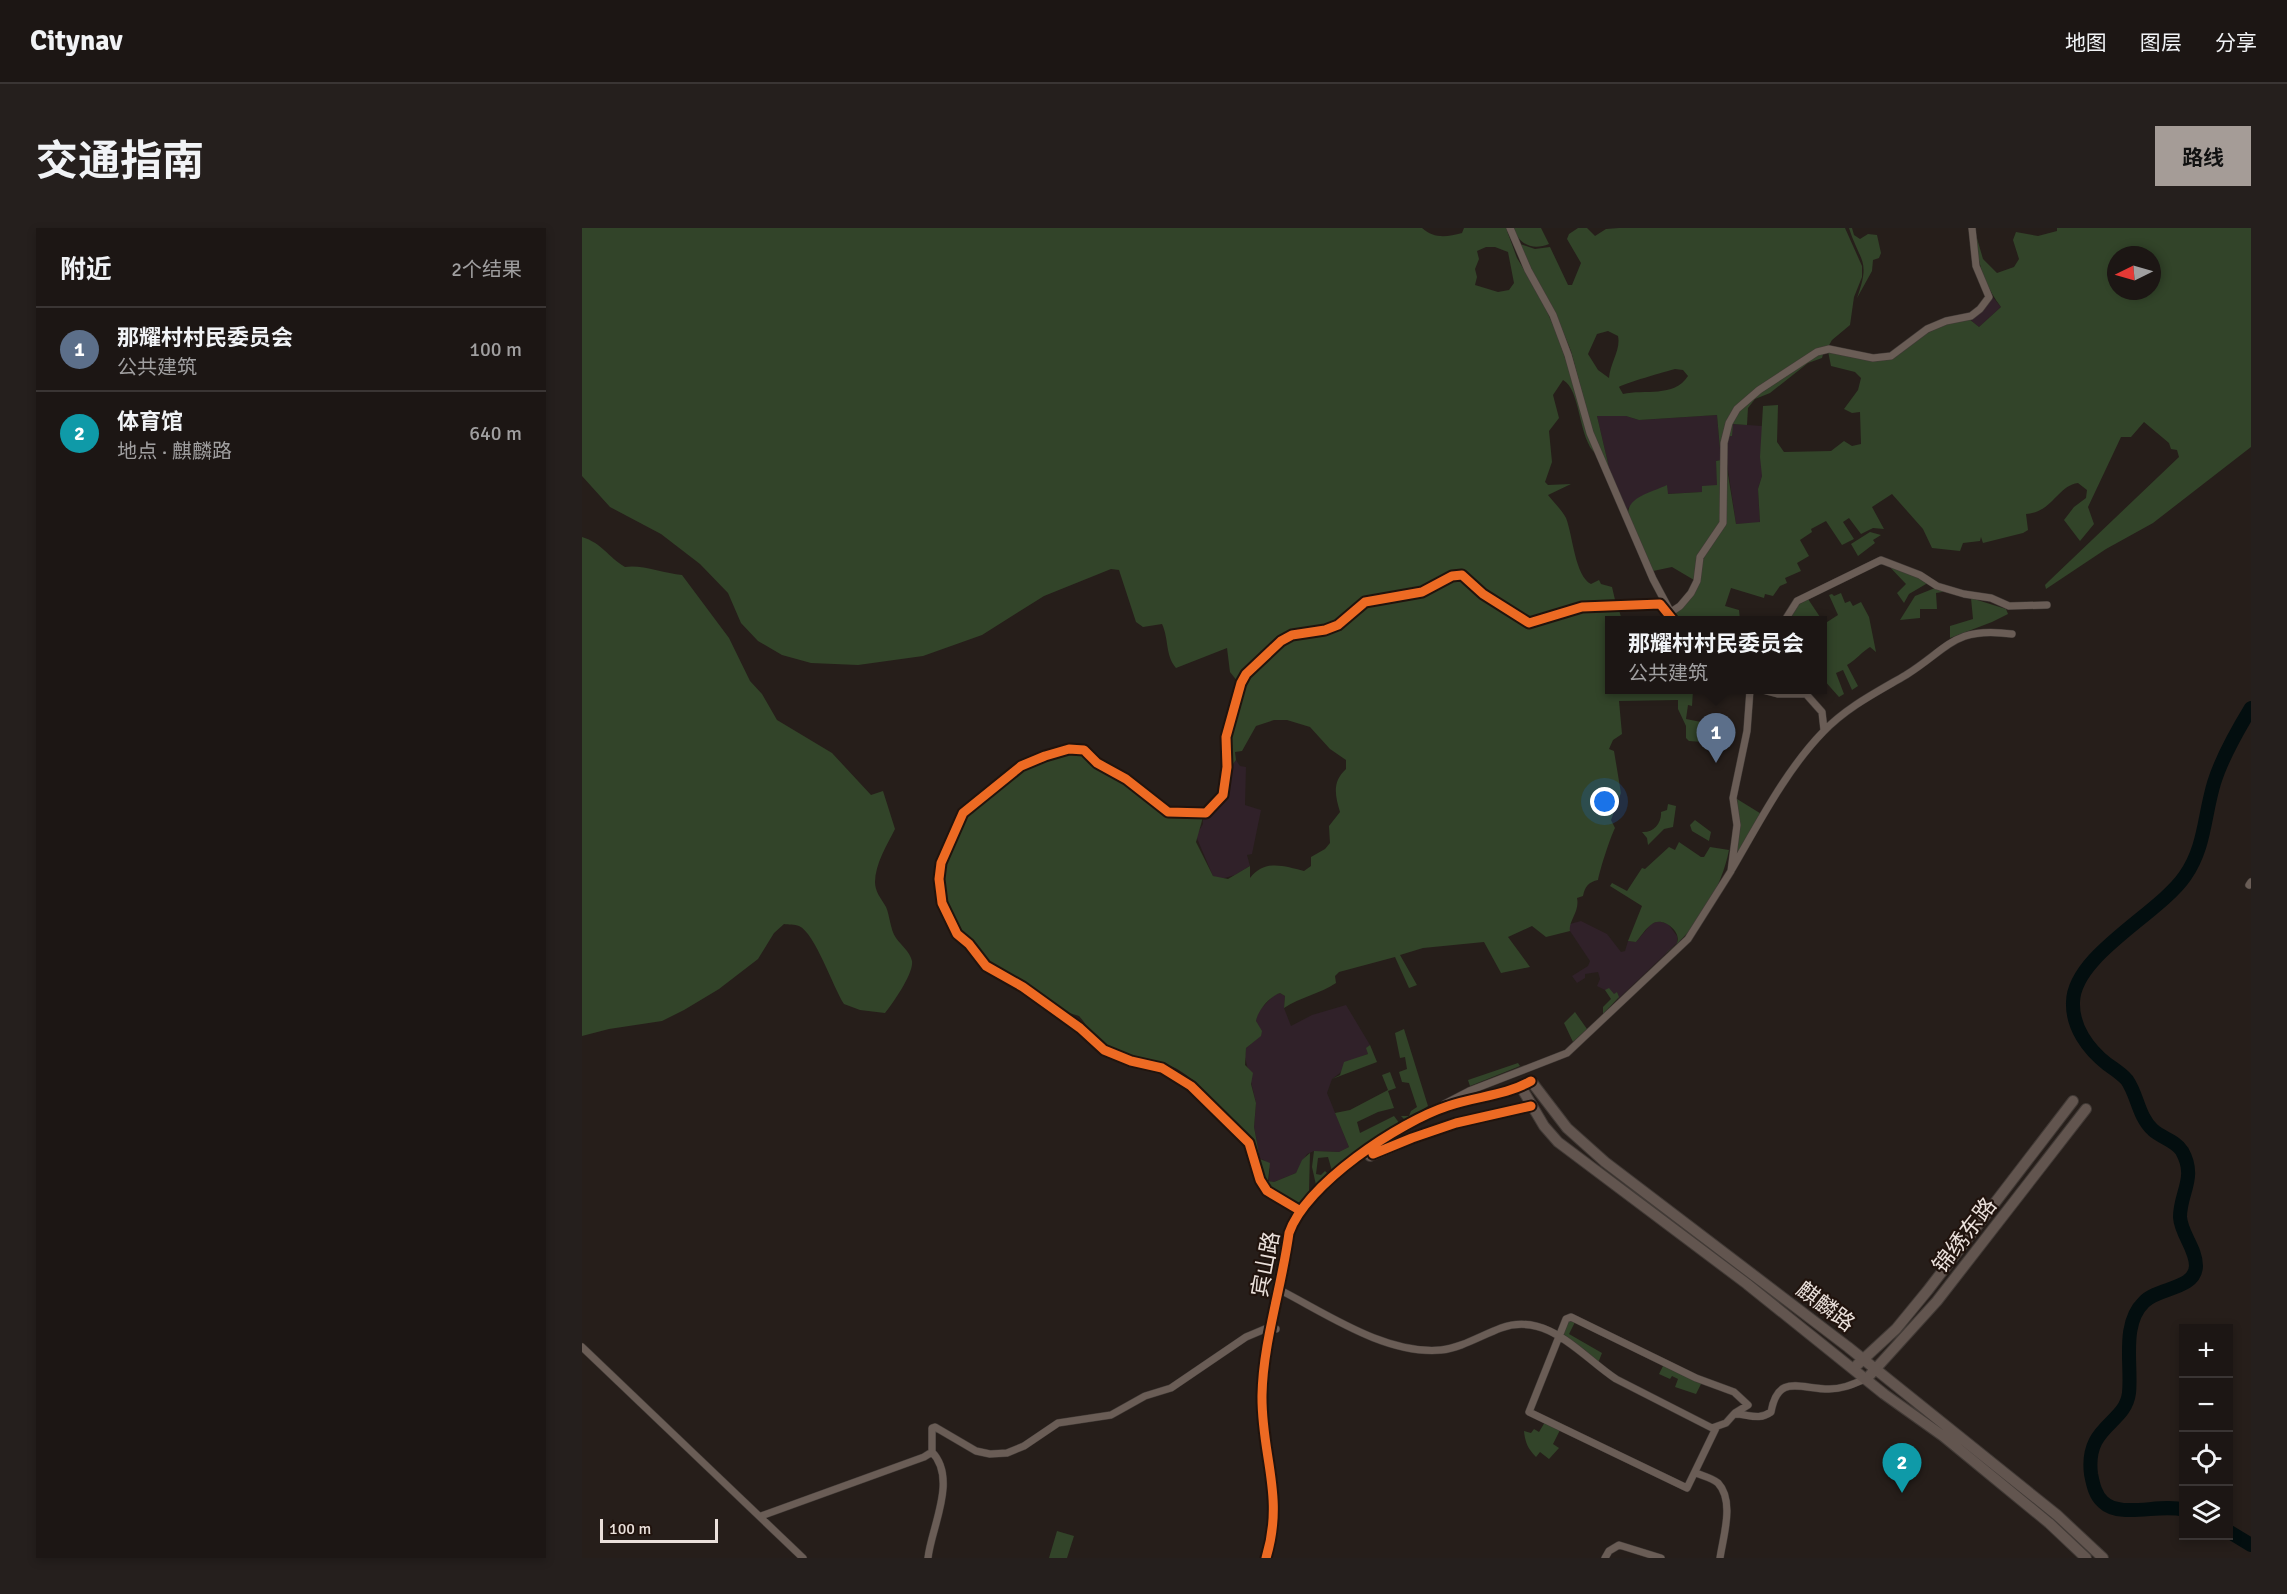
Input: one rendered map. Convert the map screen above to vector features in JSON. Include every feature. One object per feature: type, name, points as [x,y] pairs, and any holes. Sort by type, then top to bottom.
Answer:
[{"type":"main road","name":"宾山路","points":[[1282,1291],[1289,1233],[1299,1210],[1323,1185],[1383,1140],[1439,1108],[1532,1081]]},
{"type":"main road","name":"麒麟路","points":[[1532,1081],[1567,1128],[1605,1162],[1848,1347],[1865,1379],[2049,1522],[2086,1558]]},
{"type":"main road","name":"麒麟路","points":[[1521,1086],[1531,1106],[1558,1142],[1858,1364],[1875,1370],[2057,1515],[2103,1558]]},
{"type":"main road","name":"锦绣东路","points":[[1858,1364],[1896,1329],[2073,1101]]},
{"type":"main road","name":"宾山路","points":[[1268,1558],[1279,1511],[1265,1410],[1266,1391],[1274,1329],[1293,1235],[1299,1218],[1317,1195],[1361,1161],[1412,1137],[1472,1119],[1520,1111],[1531,1106]]},
{"type":"main road","name":"锦绣东路","points":[[1865,1379],[1978,1250],[2086,1109]]},
{"type":"street","points":[[1510,228],[1557,325],[1590,433],[1653,579],[1673,616]]},
{"type":"street","points":[[1671,612],[1680,606],[1691,593],[1697,580],[1700,557],[1725,517],[1724,443],[1732,415],[1760,390],[1817,352],[1829,349],[1873,358],[1891,356],[1927,329],[1947,321],[1971,316],[1980,309],[1989,297],[1977,266],[1972,228]]},
{"type":"street","points":[[1788,616],[1797,601],[1881,560],[1920,575],[1933,584],[1982,598],[1991,598],[2009,606],[2047,605]]},
{"type":"street","points":[[1299,1210],[1267,1191],[1249,1143],[1191,1086],[1162,1068],[1131,1061],[1098,1046],[1080,1028],[1031,992],[986,966],[969,944],[957,934],[942,903],[939,879],[944,855],[963,813],[1021,766],[1074,748],[1084,750],[1097,763],[1126,779],[1168,812],[1206,813],[1223,795],[1227,773],[1226,737],[1246,674],[1281,641],[1292,634],[1325,630],[1338,625],[1365,602],[1432,589],[1452,576],[1462,575],[1483,594],[1529,623],[1582,607],[1655,604],[1667,609],[1672,616]]},
{"type":"street","points":[[1439,1108],[1469,1091],[1554,1060],[1579,1044],[1682,945],[1716,899],[1783,787],[1808,749],[1824,730],[1862,700],[1963,636],[1983,632],[2012,634]]},
{"type":"street","points":[[1731,871],[1737,825],[1733,798],[1747,731],[1750,694]]},
{"type":"street","points":[[1778,694],[1806,694],[1822,712],[1824,730]]},
{"type":"street","points":[[1282,1291],[1385,1343],[1441,1350],[1500,1328],[1523,1323],[1541,1327],[1560,1336],[1616,1379],[1716,1428]]},
{"type":"street","points":[[1568,1317],[1578,1319],[1696,1377],[1734,1392],[1748,1405],[1716,1428],[1696,1473],[1689,1487],[1686,1488],[1529,1412],[1560,1336],[1568,1317]]},
{"type":"street","points":[[928,1558],[943,1487],[939,1464],[932,1452],[930,1434],[935,1427],[983,1453],[998,1454],[1015,1450],[1058,1423],[1111,1415],[1145,1396],[1176,1386],[1246,1337],[1274,1329]]},
{"type":"street","points":[[582,1347],[803,1558]]},
{"type":"street","points":[[1734,1414],[1757,1418],[1765,1416],[1771,1412],[1775,1394],[1789,1386],[1840,1388],[1865,1379]]},
{"type":"street","points":[[761,1516],[932,1452]]},
{"type":"street","points":[[1696,1473],[1716,1481],[1724,1494],[1726,1522],[1720,1558]]},
{"type":"street","points":[[1605,1558],[1609,1551],[1619,1545],[1661,1558]]},
{"type":"shaded area","points":[[1991,295],[2001,307],[1979,327],[1969,319]]},
{"type":"shaded area","points":[[1717,415],[1721,460],[1716,461],[1718,485],[1702,492],[1667,494],[1667,486],[1628,508],[1628,513],[1610,472],[1597,416],[1626,416],[1639,420]]},
{"type":"shaded area","points":[[1733,424],[1762,426],[1762,476],[1758,489],[1760,523],[1736,524],[1726,456],[1727,436]]},
{"type":"shaded area","points":[[1236,760],[1240,766],[1246,767],[1245,805],[1261,810],[1252,854],[1247,855],[1250,866],[1235,875],[1221,879],[1213,876],[1196,836],[1203,824],[1203,817],[1215,810],[1222,801],[1228,771]]},
{"type":"shaded area","points":[[1581,921],[1607,934],[1621,952],[1625,951],[1628,941],[1636,942],[1651,924],[1658,921],[1668,924],[1677,936],[1677,943],[1618,999],[1617,992],[1615,995],[1597,986],[1600,979],[1598,972],[1585,974],[1585,978],[1577,983],[1572,976],[1588,966],[1590,961],[1568,928],[1570,924]]},
{"type":"shaded area","points":[[1280,993],[1285,996],[1284,1008],[1291,1026],[1312,1015],[1346,1005],[1370,1045],[1367,1048],[1368,1054],[1332,1079],[1327,1093],[1349,1147],[1339,1152],[1314,1151],[1307,1154],[1296,1173],[1274,1182],[1269,1181],[1270,1169],[1264,1160],[1260,1159],[1254,1127],[1256,1103],[1245,1057],[1246,1048],[1260,1036],[1256,1021],[1257,1013],[1274,995]]},
{"type":"green space","points":[[582,228],[1422,228],[1431,234],[1441,236],[1462,233],[1464,228],[1506,228],[1517,258],[1541,298],[1556,332],[1577,392],[1585,428],[1596,454],[1586,437],[1573,393],[1563,380],[1553,395],[1559,418],[1549,431],[1552,462],[1545,482],[1548,485],[1571,484],[1548,495],[1566,518],[1581,573],[1591,584],[1599,580],[1601,584],[1612,587],[1616,604],[1529,621],[1485,593],[1463,574],[1422,590],[1365,600],[1352,608],[1345,618],[1325,628],[1292,634],[1238,682],[1230,672],[1227,648],[1176,668],[1170,658],[1162,624],[1143,627],[1136,622],[1119,570],[1111,569],[1044,596],[982,635],[923,656],[858,665],[811,663],[782,655],[758,641],[741,623],[728,593],[700,564],[661,534],[610,507],[582,476]],"holes":[[[1486,247],[1495,247],[1508,252],[1514,283],[1509,290],[1498,292],[1475,285],[1477,277],[1475,269],[1479,259],[1477,251]]]},
{"type":"green space","points":[[1513,228],[1541,228],[1549,244],[1537,247],[1527,245]]},
{"type":"green space","points":[[1578,228],[1587,228],[1595,236],[1606,229],[1619,228],[1845,228],[1862,266],[1862,277],[1854,297],[1850,325],[1832,340],[1828,347],[1769,383],[1728,422],[1724,516],[1706,546],[1694,580],[1672,567],[1653,571],[1628,513],[1629,507],[1637,499],[1667,485],[1668,494],[1702,492],[1702,486],[1717,485],[1716,461],[1721,460],[1717,415],[1639,420],[1626,416],[1597,416],[1610,472],[1593,433],[1571,351],[1555,312],[1528,264],[1520,244],[1535,249],[1550,247],[1568,285],[1572,285],[1581,263],[1567,239],[1569,234]],"holes":[[[1608,331],[1618,336],[1619,341],[1609,378],[1598,370],[1588,354],[1597,334]],[[1675,369],[1683,370],[1688,376],[1682,383],[1667,390],[1623,394],[1619,387]]]},
{"type":"green space","points":[[1849,228],[1852,228],[1854,235],[1860,239],[1868,234],[1877,235],[1881,253],[1879,258],[1873,260],[1872,271],[1857,298],[1864,268]]},
{"type":"green space","points":[[1974,228],[1983,259],[1997,273],[2014,267],[2019,259],[2013,240],[2016,232],[2038,236],[2057,231],[2057,228],[2251,228],[2251,447],[2153,523],[2106,549],[2046,589],[2045,585],[2049,581],[2179,457],[2177,450],[2171,449],[2169,443],[2144,422],[2131,437],[2121,437],[2088,507],[2094,524],[2080,541],[2064,520],[2074,507],[2086,498],[2087,490],[2078,483],[2065,489],[2043,509],[2026,514],[2028,530],[2023,533],[1983,543],[1981,537],[1980,541],[1963,543],[1960,551],[1932,548],[1923,529],[1892,494],[1872,507],[1884,529],[1873,528],[1861,534],[1849,518],[1843,522],[1854,539],[1842,545],[1826,521],[1811,529],[1812,532],[1800,540],[1809,556],[1797,563],[1801,571],[1785,578],[1787,583],[1780,586],[1773,596],[1765,594],[1764,598],[1731,588],[1725,606],[1739,610],[1740,616],[1676,616],[1674,611],[1692,593],[1700,562],[1726,522],[1726,462],[1736,524],[1760,522],[1758,489],[1762,476],[1760,457],[1763,406],[1778,405],[1777,442],[1784,452],[1831,451],[1844,441],[1852,446],[1861,444],[1860,412],[1852,413],[1844,409],[1858,390],[1861,378],[1855,372],[1831,366],[1828,351],[1891,357],[1919,338],[1947,324],[1969,319],[1979,327],[2001,307],[1985,279],[1979,260]]},
{"type":"green space","points":[[1824,351],[1822,358],[1808,363],[1770,393],[1755,399],[1748,408],[1747,425],[1733,424],[1732,436],[1727,436],[1734,416],[1755,397]]},
{"type":"green space","points":[[1870,532],[1881,535],[1873,540],[1875,543],[1858,556],[1851,544]]},
{"type":"green space","points":[[582,537],[600,546],[625,567],[631,566],[682,575],[729,638],[750,681],[762,694],[777,720],[832,753],[871,795],[883,791],[895,829],[879,862],[875,886],[886,907],[894,934],[912,961],[910,973],[885,1013],[860,1010],[844,1004],[817,949],[805,931],[796,925],[784,924],[774,933],[758,959],[719,989],[684,1010],[662,1021],[609,1029],[582,1036]]},
{"type":"green space","points":[[1887,564],[1927,582],[1909,594],[1904,603],[1897,593],[1906,584]]},
{"type":"green space","points":[[1462,577],[1528,625],[1541,623],[1568,611],[1618,607],[1621,616],[1605,616],[1605,694],[1693,694],[1692,706],[1688,705],[1686,719],[1706,723],[1703,742],[1689,741],[1686,738],[1686,726],[1678,709],[1678,700],[1619,701],[1622,734],[1613,740],[1609,749],[1614,751],[1621,793],[1611,820],[1615,828],[1598,880],[1590,883],[1583,896],[1577,898],[1577,908],[1570,931],[1546,937],[1532,926],[1508,937],[1530,967],[1501,973],[1484,942],[1423,948],[1400,955],[1417,985],[1409,988],[1395,957],[1339,972],[1335,976],[1336,983],[1284,1008],[1285,996],[1280,993],[1265,1004],[1256,1021],[1262,1031],[1261,1036],[1246,1048],[1245,1065],[1253,1073],[1251,1084],[1256,1103],[1254,1127],[1260,1159],[1270,1163],[1268,1181],[1274,1182],[1296,1173],[1302,1160],[1310,1153],[1309,1191],[1303,1202],[1299,1203],[1286,1199],[1270,1188],[1254,1153],[1243,1137],[1200,1087],[1180,1070],[1165,1064],[1120,1055],[1103,1048],[1079,1016],[1060,1010],[1030,988],[987,963],[975,945],[957,926],[945,902],[941,876],[942,865],[963,816],[1022,767],[1068,751],[1086,754],[1169,816],[1203,817],[1196,842],[1213,876],[1228,879],[1250,866],[1250,878],[1262,868],[1275,865],[1304,871],[1311,866],[1311,857],[1325,849],[1330,843],[1329,826],[1340,812],[1336,789],[1338,779],[1346,769],[1346,760],[1330,749],[1310,727],[1287,720],[1274,720],[1256,726],[1242,751],[1235,752],[1236,760],[1228,771],[1231,724],[1247,676],[1282,642],[1293,636],[1325,632],[1365,604]]},
{"type":"green space","points":[[1935,588],[1948,591],[1936,593],[1937,609],[1920,609],[1920,618],[1900,620],[1915,596]]},
{"type":"green space","points":[[1841,593],[1845,603],[1850,601],[1853,606],[1861,602],[1869,617],[1876,652],[1870,647],[1847,665],[1858,686],[1852,690],[1843,670],[1836,673],[1844,694],[1839,697],[1827,684],[1827,622],[1838,615],[1829,595],[1834,596]]},
{"type":"green space","points":[[1971,598],[2006,609],[2008,614],[1950,638],[1950,626],[1973,619]]},
{"type":"green space","points":[[1808,599],[1819,616],[1789,616],[1795,607]]},
{"type":"green space","points":[[1737,799],[1763,815],[1736,855],[1739,822]]},
{"type":"green space","points":[[1668,804],[1676,806],[1673,827],[1664,829],[1648,845],[1647,838],[1642,832],[1656,827],[1661,812],[1667,810]]},
{"type":"green space","points":[[1695,820],[1711,832],[1709,841],[1692,831],[1690,825]]},
{"type":"green space","points":[[1679,842],[1701,857],[1704,857],[1710,847],[1729,850],[1714,893],[1698,920],[1677,943],[1678,938],[1674,930],[1661,922],[1652,924],[1636,942],[1628,941],[1642,906],[1610,886],[1612,883],[1627,891],[1642,868],[1645,869],[1669,847],[1675,850]]},
{"type":"green space","points":[[1609,988],[1614,994],[1617,992],[1619,997],[1603,1014],[1603,1007],[1611,999],[1605,990]]},
{"type":"green space","points":[[1575,1012],[1587,1029],[1573,1042],[1564,1023]]},
{"type":"green space","points":[[1404,1029],[1428,1106],[1406,1121],[1401,1116],[1409,1116],[1411,1111],[1417,1107],[1409,1083],[1402,1082],[1399,1072],[1407,1069],[1405,1057],[1400,1058],[1395,1033]]},
{"type":"green space","points":[[1370,1045],[1377,1062],[1332,1079],[1340,1075],[1344,1062],[1368,1054],[1366,1048]]},
{"type":"green space","points":[[1518,1063],[1520,1066],[1470,1086],[1468,1080]]},
{"type":"green space","points":[[1390,1072],[1396,1088],[1388,1091],[1394,1108],[1378,1112],[1357,1122],[1360,1133],[1394,1116],[1400,1124],[1332,1171],[1328,1157],[1318,1158],[1316,1174],[1321,1175],[1325,1171],[1329,1175],[1316,1185],[1312,1167],[1314,1151],[1339,1152],[1349,1147],[1335,1113],[1350,1110],[1388,1090],[1382,1075]]},
{"type":"green space","points":[[1570,1319],[1576,1320],[1569,1334],[1602,1353],[1598,1363],[1563,1334]]},
{"type":"green space","points":[[1664,1364],[1702,1382],[1696,1394],[1675,1387],[1678,1379],[1672,1376],[1670,1379],[1659,1374]]},
{"type":"green space","points":[[1545,1422],[1560,1430],[1553,1444],[1559,1448],[1549,1459],[1540,1452],[1536,1457],[1533,1454],[1527,1445],[1524,1431],[1531,1433],[1534,1429],[1539,1432]]},
{"type":"green space","points":[[1057,1531],[1074,1536],[1067,1558],[1049,1558]]},
{"type":"waterway","points":[[2179,1509],[2130,1510],[2110,1507],[2098,1496],[2091,1474],[2094,1445],[2099,1435],[2126,1404],[2130,1382],[2130,1333],[2137,1311],[2150,1297],[2189,1280],[2196,1266],[2194,1253],[2180,1217],[2188,1177],[2182,1151],[2153,1130],[2141,1112],[2127,1080],[2100,1058],[2082,1037],[2075,1020],[2073,1002],[2077,985],[2087,968],[2102,951],[2173,890],[2192,865],[2200,843],[2217,773],[2230,744],[2251,708]]},
{"type":"waterway","points":[[2233,1534],[2251,1545]]},
{"type":"cycle path","points":[[1299,1210],[1267,1191],[1260,1180],[1249,1143],[1191,1086],[1162,1068],[1131,1061],[1104,1050],[1080,1028],[1023,987],[986,966],[969,944],[957,934],[942,903],[939,879],[941,863],[963,813],[1021,766],[1069,749],[1084,750],[1097,763],[1126,779],[1168,812],[1206,813],[1223,795],[1227,767],[1226,737],[1241,683],[1246,674],[1281,641],[1292,635],[1325,630],[1338,625],[1365,602],[1422,592],[1452,576],[1462,575],[1483,594],[1529,623],[1582,607],[1660,604],[1670,616]]},
{"type":"cycle path","points":[[1266,1558],[1271,1536],[1273,1495],[1263,1417],[1263,1375],[1289,1233],[1299,1214],[1314,1195],[1356,1157],[1405,1126],[1448,1106],[1511,1090],[1531,1081]]},
{"type":"cycle path","points":[[1373,1154],[1456,1123],[1531,1106]]},
{"type":"place","name":"那耀村村民委员会","points":[[1716,763]]},
{"type":"place","name":"体育馆","points":[[1902,1493]]}]
